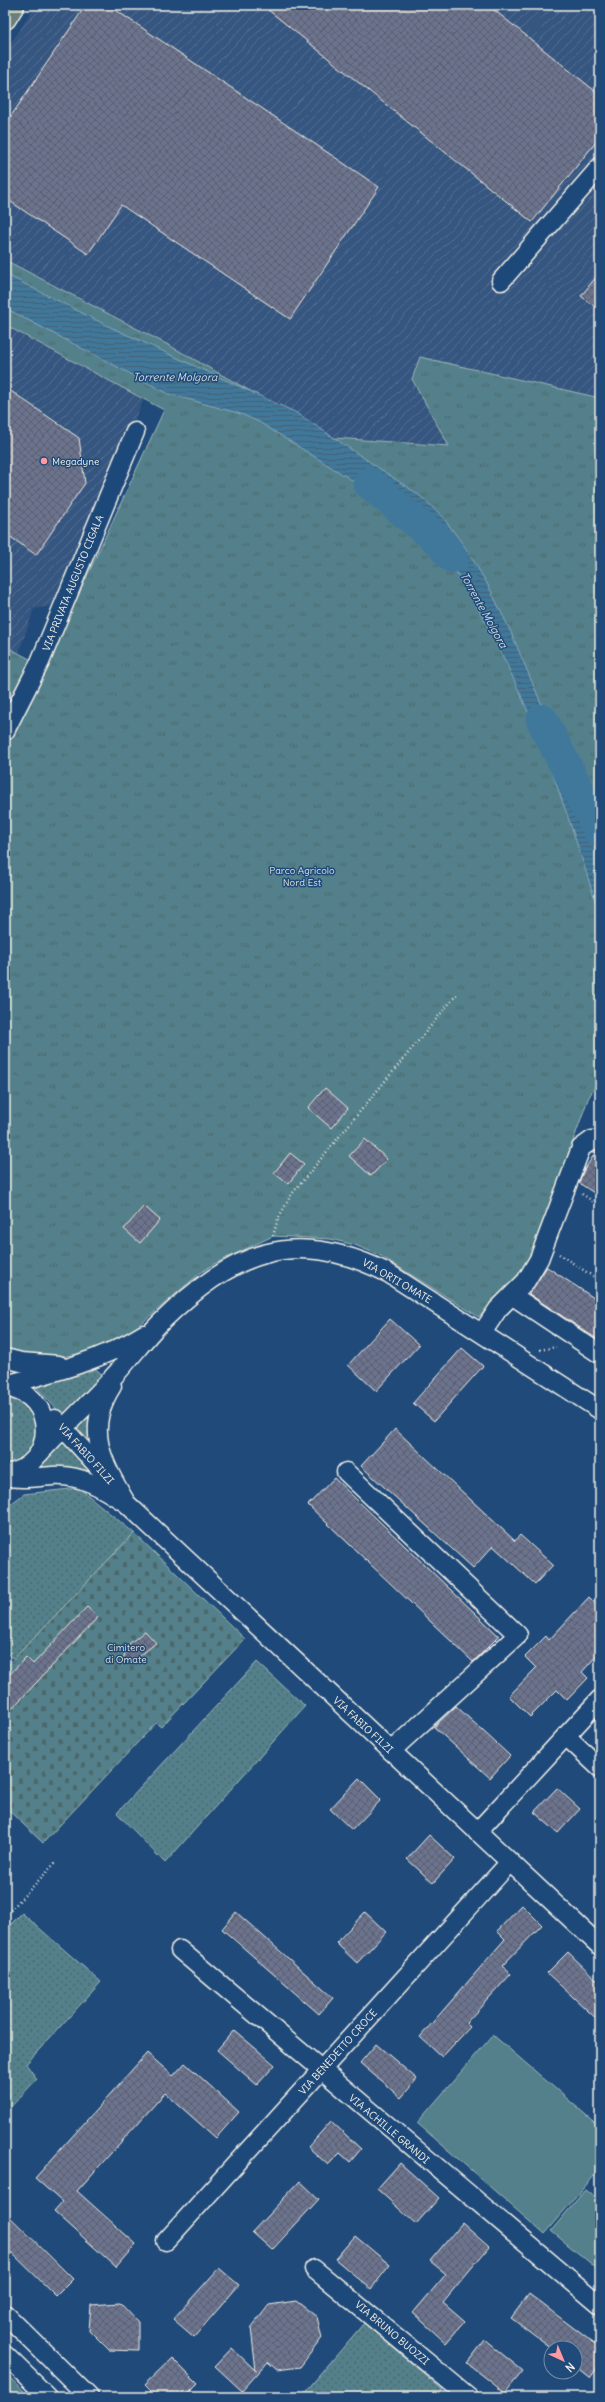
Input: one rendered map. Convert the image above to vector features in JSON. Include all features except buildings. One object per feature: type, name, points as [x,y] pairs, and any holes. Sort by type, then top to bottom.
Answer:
[{"type":"highway","points":[[5,18],[13,5]]},
{"type":"street","points":[[501,281],[600,167]]},
{"type":"street","name":"VIA PRIVATA AUGUSTO CIGALA","points":[[5,731],[40,662],[136,432]]},
{"type":"street","points":[[482,1333],[498,1309],[513,1296],[533,1270],[545,1245],[581,1148],[592,1140],[600,1140]]},
{"type":"street","name":"VIA ORTI OMATE","points":[[7,1383],[82,1363],[125,1346],[159,1324],[220,1273],[245,1260],[273,1241],[354,1257],[407,1284],[600,1410]]},
{"type":"street","points":[[513,1296],[600,1354]]},
{"type":"street","name":"VIA ORTI OMATE","points":[[8,1480],[34,1459],[127,1361],[159,1324]]},
{"type":"street","name":"VIA ORTI OMATE","points":[[5,1358],[21,1362],[49,1364],[82,1363]]},
{"type":"street","name":"VIA FABIO FILZI","points":[[122,1496],[101,1454],[97,1438],[98,1422],[104,1399],[127,1361]]},
{"type":"street","name":"VIA FABIO FILZI","points":[[7,1383],[33,1400],[63,1427],[122,1496],[477,1832],[600,1946]]},
{"type":"street","points":[[33,1400],[43,1415],[46,1428],[44,1442],[34,1459]]},
{"type":"street","points":[[346,1472],[518,1635],[391,1751]]},
{"type":"street","name":"VIA FABIO FILZI","points":[[8,1480],[56,1476],[77,1478],[122,1496]]},
{"type":"street","points":[[477,1832],[600,1699]]},
{"type":"street","points":[[566,1736],[600,1768]]},
{"type":"street","name":"VIA BENEDETTO CROCE","points":[[166,2241],[510,1862]]},
{"type":"street","name":"VIA ACHILLE GRANDI","points":[[180,1950],[321,2071],[600,2305]]},
{"type":"street","name":"VIA BRUNO BUOZZI","points":[[314,2269],[469,2397]]},
{"type":"street","points":[[5,2314],[89,2397]]},
{"type":"street","points":[[5,2355],[48,2397]]},
{"type":"path","points":[[273,1241],[278,1219],[291,1195],[457,994]]},
{"type":"path","points":[[545,1245],[600,1281]]},
{"type":"path","points":[[536,1351],[559,1347]]},
{"type":"path","points":[[5,1916],[56,1862]]},
{"type":"shaded area","points":[[36,5],[600,5],[600,398],[420,357],[412,379],[450,446],[334,438],[172,347],[5,260],[5,52]]},
{"type":"shaded area","points":[[5,325],[144,399],[51,606],[34,609],[17,658],[5,651]]},
{"type":"green space","name":"Parco Agricolo Nord Est","points":[[5,260],[172,347],[334,438],[449,446],[412,379],[420,357],[600,398],[600,1086],[596,1084],[588,1099],[530,1263],[479,1317],[381,1256],[355,1245],[330,1239],[273,1236],[214,1264],[199,1274],[142,1323],[113,1343],[86,1353],[66,1356],[32,1355],[5,1348],[5,646],[45,667],[164,410],[5,325]]},
{"type":"green space","points":[[93,1367],[103,1375],[105,1381],[63,1416],[36,1387],[36,1382]]},
{"type":"green space","points":[[5,1396],[19,1401],[29,1410],[35,1420],[36,1430],[34,1441],[28,1451],[19,1460],[5,1465]]},
{"type":"green space","points":[[91,1408],[91,1439],[87,1441],[73,1425]]},
{"type":"green space","points":[[64,1436],[90,1468],[86,1471],[40,1471],[38,1467]]},
{"type":"green space","points":[[79,1488],[134,1533],[14,1659],[5,1652],[5,1508],[24,1494]]},
{"type":"green space","name":"Cimitero di Omate","points":[[134,1533],[245,1639],[161,1727],[156,1723],[43,1843],[5,1807],[5,1668]]},
{"type":"green space","points":[[257,1662],[305,1706],[165,1863],[117,1813]]},
{"type":"green space","points":[[22,1913],[101,1982],[26,2064],[37,2079],[5,2113],[5,1930]]},
{"type":"green space","points":[[493,2035],[600,2127],[600,2169],[544,2234],[417,2123]]},
{"type":"green space","points":[[585,2190],[600,2202],[600,2271],[551,2231]]},
{"type":"green space","points":[[364,2323],[443,2390],[436,2397],[301,2397]]},
{"type":"green space","points":[[5,2373],[30,2397],[5,2397]]},
{"type":"water","name":"Torrente Molgora","points":[[5,274],[108,326],[297,413],[419,495],[442,516],[465,547],[488,585],[510,630],[552,729],[600,864],[600,916],[558,789],[525,705],[507,665],[465,586],[439,547],[424,529],[406,514],[259,422],[241,414],[169,394],[5,308]]},
{"type":"waterway","name":"Torrente Molgora","points":[[369,483],[440,542],[452,557]]},
{"type":"waterway","name":"Torrente Molgora","points":[[542,720],[600,832]]},
{"type":"place","name":"Megadyne","points":[[44,461]]}]
